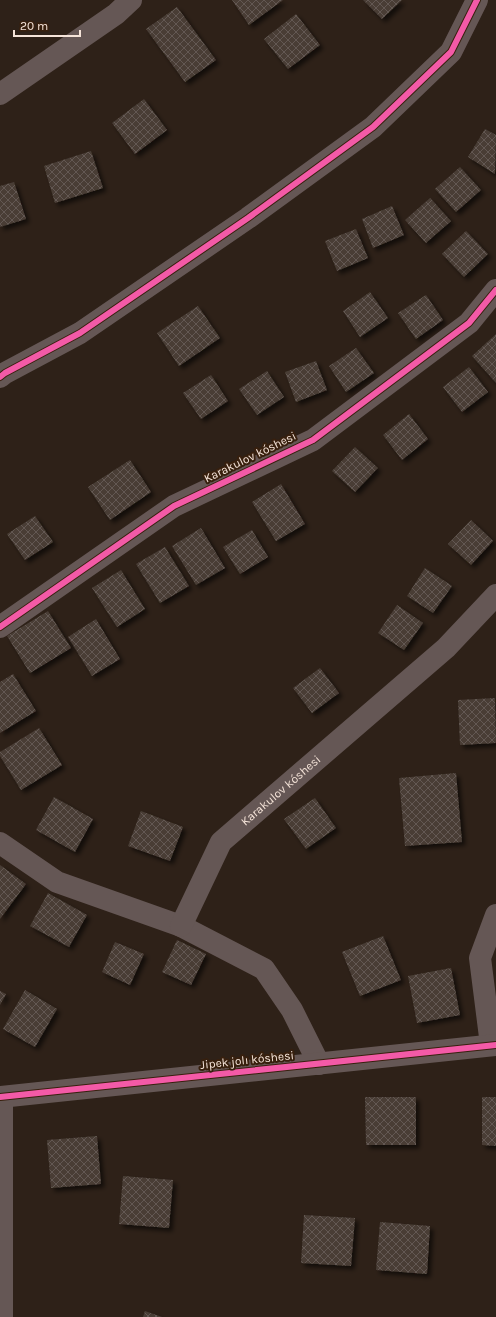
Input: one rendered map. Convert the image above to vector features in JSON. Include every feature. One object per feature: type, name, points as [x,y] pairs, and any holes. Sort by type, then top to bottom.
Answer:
[{"type":"street","points":[[0,94],[116,14],[131,0]]},
{"type":"street","points":[[0,377],[80,333],[248,218],[373,127],[450,52],[477,0]]},
{"type":"street","name":"Karakulov kóshesi","points":[[0,627],[174,506],[313,440],[469,323],[496,290]]},
{"type":"street","name":"Karakulov kóshesi","points":[[182,926],[221,842],[446,648],[496,595]]},
{"type":"street","points":[[0,843],[57,882],[182,926],[264,969],[292,1010],[319,1064]]},
{"type":"street","points":[[493,1045],[480,958],[496,915]]},
{"type":"street","name":"Jipek jolı kóshesi","points":[[1,1097],[493,1045]]},
{"type":"street","points":[[1,1097],[2,1317]]},
{"type":"building","points":[[232,0],[283,0],[249,25]]},
{"type":"building","points":[[363,0],[402,0],[382,19]]},
{"type":"building","points":[[177,7],[216,60],[185,82],[146,29]]},
{"type":"building","points":[[296,14],[320,45],[288,69],[264,39]]},
{"type":"building","points":[[144,99],[167,130],[135,154],[112,123]]},
{"type":"building","points":[[485,129],[496,135],[495,174],[468,157]]},
{"type":"building","points":[[91,151],[103,188],[55,203],[44,166]]},
{"type":"building","points":[[460,167],[481,190],[456,212],[435,189]]},
{"type":"building","points":[[14,182],[26,219],[0,227],[0,186]]},
{"type":"building","points":[[430,198],[451,221],[426,243],[405,220]]},
{"type":"building","points":[[392,206],[404,235],[373,248],[362,219]]},
{"type":"building","points":[[356,229],[368,258],[337,271],[325,241]]},
{"type":"building","points":[[466,231],[488,254],[464,277],[442,254]]},
{"type":"building","points":[[370,292],[388,318],[360,337],[343,311]]},
{"type":"building","points":[[426,295],[443,320],[416,339],[398,313]]},
{"type":"building","points":[[198,306],[220,338],[179,366],[157,333]]},
{"type":"building","points":[[496,334],[496,383],[472,356]]},
{"type":"building","points":[[356,348],[374,373],[346,392],[329,366]]},
{"type":"building","points":[[316,361],[327,390],[296,402],[285,372]]},
{"type":"building","points":[[469,367],[488,392],[462,412],[443,387]]},
{"type":"building","points":[[267,371],[284,397],[257,415],[239,389]]},
{"type":"building","points":[[211,375],[228,401],[201,419],[183,393]]},
{"type":"building","points":[[409,414],[428,439],[402,460],[383,435]]},
{"type":"building","points":[[355,447],[378,468],[355,492],[332,471]]},
{"type":"building","points":[[130,460],[151,492],[110,520],[88,487]]},
{"type":"building","points":[[281,484],[305,524],[276,541],[252,502]]},
{"type":"building","points":[[35,516],[53,542],[25,560],[7,534]]},
{"type":"building","points":[[471,520],[493,541],[471,565],[448,544]]},
{"type":"building","points":[[201,528],[225,568],[196,585],[172,546]]},
{"type":"building","points":[[252,530],[268,557],[240,574],[223,547]]},
{"type":"building","points":[[165,547],[189,586],[160,603],[136,564]]},
{"type":"building","points":[[425,568],[452,586],[433,613],[407,596]]},
{"type":"building","points":[[121,570],[145,609],[117,627],[92,588]]},
{"type":"building","points":[[397,605],[423,623],[404,650],[378,633]]},
{"type":"building","points":[[48,611],[71,648],[30,673],[7,636]]},
{"type":"building","points":[[96,619],[120,659],[92,676],[68,637]]},
{"type":"building","points":[[320,668],[339,693],[312,713],[293,688]]},
{"type":"building","points":[[13,674],[36,711],[0,733],[0,682]]},
{"type":"building","points":[[495,698],[496,743],[460,745],[458,700]]},
{"type":"building","points":[[39,728],[62,765],[21,790],[0,756],[0,752]]},
{"type":"building","points":[[456,773],[462,842],[405,846],[399,778]]},
{"type":"building","points":[[54,797],[93,819],[75,852],[36,830]]},
{"type":"building","points":[[315,798],[336,828],[306,849],[284,819]]},
{"type":"building","points":[[141,811],[183,827],[170,861],[128,846]]},
{"type":"building","points":[[0,865],[26,884],[0,919]]},
{"type":"building","points":[[48,893],[87,915],[69,947],[30,926]]},
{"type":"building","points":[[383,936],[401,980],[360,996],[342,952]]},
{"type":"building","points":[[177,940],[206,954],[191,985],[162,972]]},
{"type":"building","points":[[115,942],[144,954],[130,985],[102,972]]},
{"type":"building","points":[[451,968],[460,1015],[417,1023],[408,976]]},
{"type":"building","points":[[25,990],[57,1009],[35,1047],[3,1029]]},
{"type":"building","points":[[0,991],[6,994],[0,1005]]},
{"type":"building","points":[[365,1097],[416,1097],[416,1145],[366,1145]]},
{"type":"building","points":[[482,1097],[496,1097],[496,1146],[482,1145]]},
{"type":"building","points":[[97,1136],[101,1184],[51,1188],[47,1140]]},
{"type":"building","points":[[123,1176],[173,1180],[169,1228],[119,1224]]},
{"type":"building","points":[[304,1215],[355,1218],[351,1266],[301,1263]]},
{"type":"building","points":[[380,1222],[430,1226],[427,1274],[376,1270]]},
{"type":"building","points":[[145,1311],[162,1317],[143,1317]]},
{"type":"cycle path","points":[[0,377],[80,333],[248,218],[373,127],[451,52],[477,0]]},
{"type":"cycle path","points":[[0,627],[174,506],[313,440],[469,323],[496,290]]},
{"type":"cycle path","points":[[0,1097],[496,1045]]}]
